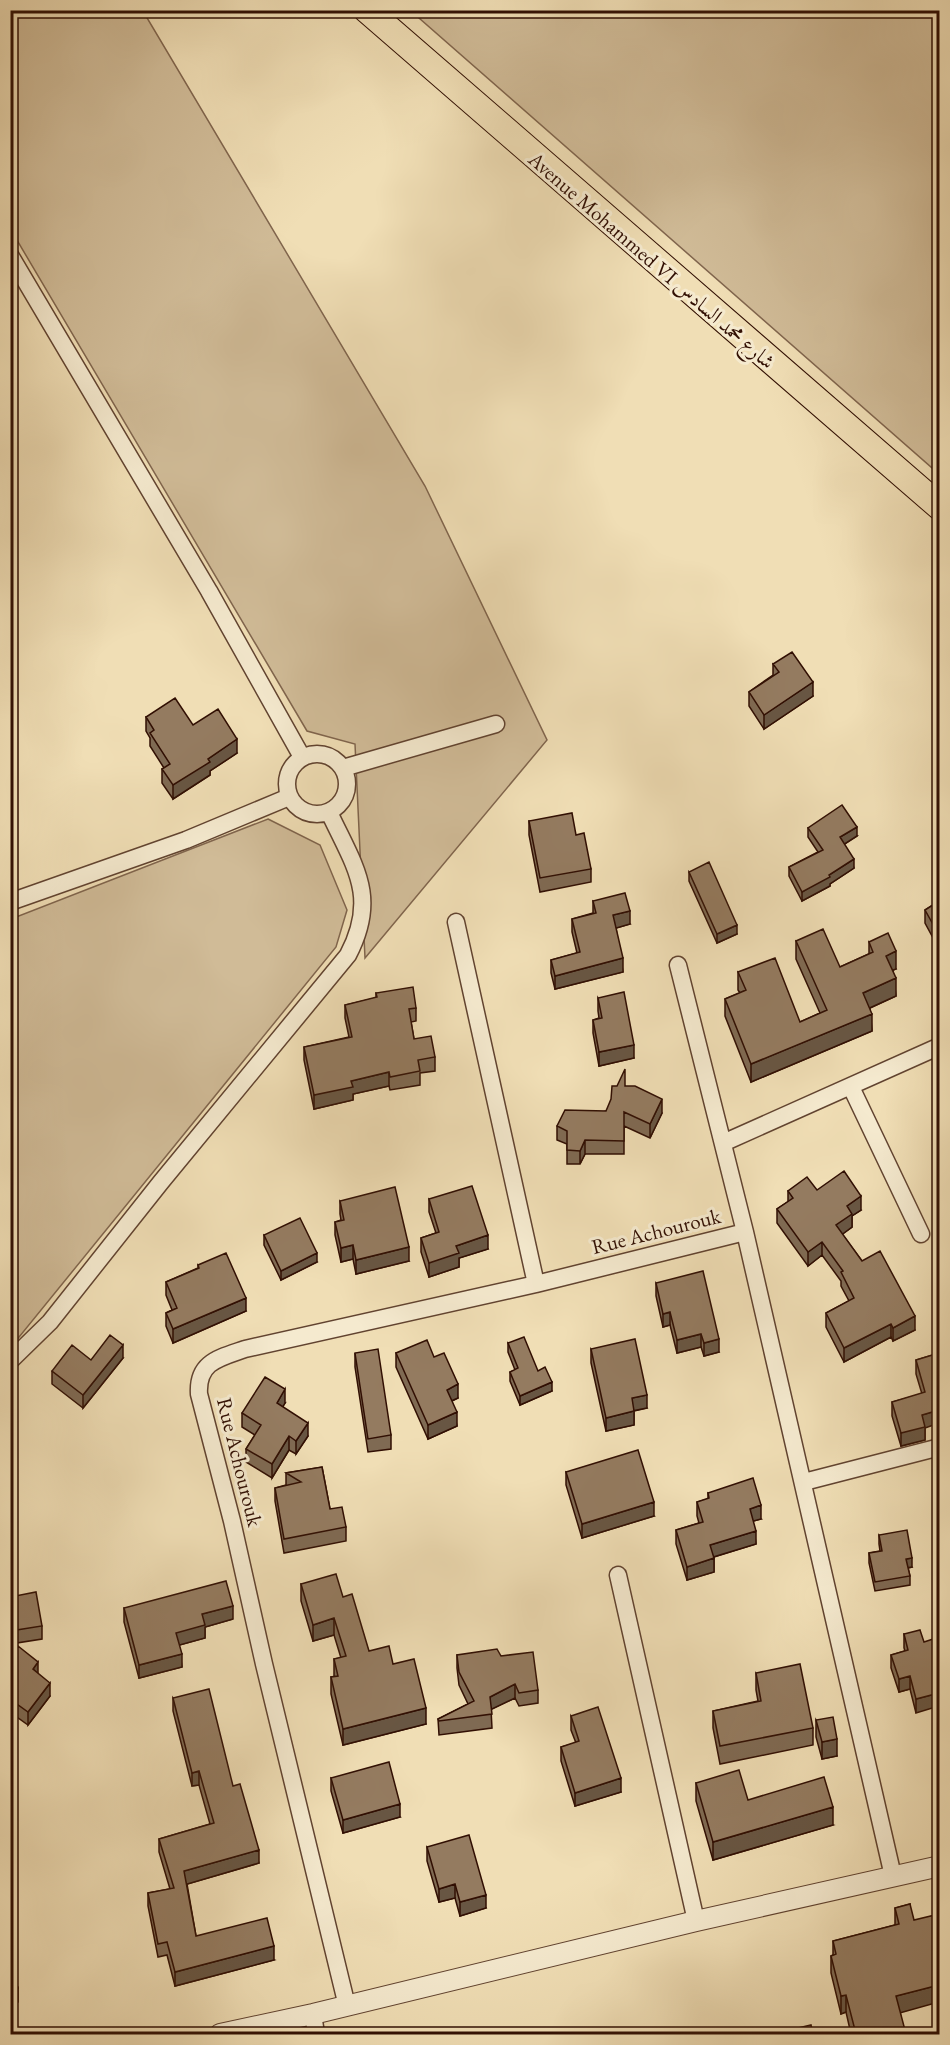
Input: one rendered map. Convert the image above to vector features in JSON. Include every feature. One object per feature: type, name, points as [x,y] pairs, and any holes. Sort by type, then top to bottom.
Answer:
[{"type":"main road","name":"Avenue Mohammed VI شارع محمد السادس","points":[[366,10],[939,507]]},
{"type":"street","points":[[10,255],[209,591],[302,757]]},
{"type":"street","points":[[343,768],[496,724]]},
{"type":"street","points":[[310,754],[328,756],[343,768],[347,787],[344,797],[328,812],[316,814],[304,812],[289,797],[286,783],[288,773],[302,757],[310,754]]},
{"type":"street","points":[[10,902],[186,840],[289,797]]},
{"type":"street","points":[[10,1361],[50,1322],[161,1182],[348,955],[363,920],[364,901],[359,879],[328,812]]},
{"type":"street","points":[[456,922],[536,1284]]},
{"type":"street","points":[[678,965],[745,1232],[893,1876]]},
{"type":"street","points":[[723,1143],[939,1046]]},
{"type":"street","points":[[851,1087],[921,1234]]},
{"type":"street","name":"Rue Achourouk","points":[[347,2006],[264,1664],[232,1521],[199,1394],[200,1377],[210,1361],[245,1349],[536,1284],[745,1232]]},
{"type":"street","points":[[804,1482],[939,1447]]},
{"type":"street","points":[[618,1575],[696,1921]]},
{"type":"street","points":[[220,2034],[939,1866]]},
{"type":"street","points":[[313,2014],[316,2034]]},
{"type":"shaded area","points":[[10,11],[143,11],[425,486],[547,740],[365,958],[355,744],[307,731],[11,230]]},
{"type":"shaded area","points":[[411,11],[939,11],[939,474]]},
{"type":"shaded area","points":[[268,819],[320,845],[347,910],[336,947],[11,1347],[11,919]]},
{"type":"building","points":[[792,652],[813,682],[764,715],[749,692],[779,672],[773,664]]},
{"type":"building","points":[[175,698],[193,725],[218,709],[237,739],[208,759],[210,762],[173,785],[162,769],[170,764],[150,733],[154,730],[146,717]]},
{"type":"building","points":[[842,805],[857,827],[840,837],[854,859],[829,875],[830,877],[802,892],[789,867],[823,850],[808,828]]},
{"type":"building","points":[[572,813],[576,835],[584,833],[591,869],[540,878],[529,821]]},
{"type":"building","points":[[709,862],[737,925],[717,934],[689,872]]},
{"type":"building","points":[[625,893],[630,911],[613,915],[623,958],[555,976],[551,960],[580,952],[572,919],[596,913],[593,901]]},
{"type":"building","points":[[939,901],[939,935],[925,910]]},
{"type":"building","points":[[823,929],[840,967],[873,952],[869,942],[888,933],[896,951],[886,956],[896,978],[863,993],[872,1014],[751,1064],[725,999],[746,990],[738,972],[775,958],[800,1022],[827,1010],[796,941]]},
{"type":"building","points":[[413,987],[416,1008],[409,1009],[414,1039],[431,1036],[435,1057],[418,1060],[420,1071],[390,1077],[389,1072],[351,1081],[353,1087],[314,1095],[304,1047],[352,1037],[345,1005],[377,997],[376,993]]},
{"type":"building","points":[[624,992],[634,1045],[599,1052],[593,1020],[602,1018],[598,998]]},
{"type":"building","points":[[625,1069],[625,1086],[635,1086],[662,1099],[650,1124],[624,1112],[624,1141],[585,1140],[580,1151],[567,1150],[567,1131],[557,1126],[565,1110],[606,1111],[611,1099],[612,1086],[617,1086]]},
{"type":"building","points":[[939,1131],[939,1144],[934,1134]]},
{"type":"building","points":[[844,1171],[861,1196],[847,1206],[852,1214],[836,1225],[862,1261],[880,1251],[915,1316],[893,1328],[891,1324],[844,1348],[826,1313],[854,1298],[841,1272],[843,1271],[822,1242],[808,1252],[777,1209],[793,1198],[788,1191],[807,1177],[817,1190]]},
{"type":"building","points":[[472,1186],[488,1235],[456,1246],[459,1253],[429,1263],[421,1238],[439,1232],[429,1199]]},
{"type":"building","points":[[395,1187],[409,1247],[356,1260],[353,1245],[341,1248],[335,1222],[344,1220],[340,1201]]},
{"type":"building","points":[[300,1218],[317,1253],[281,1271],[264,1235]]},
{"type":"building","points":[[226,1253],[246,1298],[173,1329],[166,1313],[177,1308],[166,1282]]},
{"type":"building","points":[[703,1271],[719,1339],[704,1343],[701,1334],[677,1340],[670,1312],[663,1314],[656,1283]]},
{"type":"building","points":[[939,1297],[939,1310],[934,1301]]},
{"type":"building","points":[[110,1335],[123,1345],[83,1395],[52,1371],[72,1345],[91,1360]]},
{"type":"building","points":[[524,1337],[538,1371],[545,1367],[552,1382],[520,1396],[510,1372],[518,1368],[508,1343]]},
{"type":"building","points":[[635,1339],[647,1395],[632,1398],[634,1411],[606,1418],[591,1349]]},
{"type":"building","points":[[427,1340],[434,1357],[444,1353],[458,1384],[447,1390],[457,1412],[428,1425],[396,1353]]},
{"type":"building","points":[[378,1349],[391,1435],[368,1439],[355,1353]]},
{"type":"building","points":[[939,1353],[939,1410],[922,1415],[925,1427],[901,1433],[892,1402],[925,1392],[916,1360]]},
{"type":"building","points":[[265,1377],[285,1389],[277,1403],[308,1423],[296,1441],[289,1436],[272,1464],[246,1449],[261,1425],[242,1413]]},
{"type":"building","points":[[638,1450],[654,1502],[582,1524],[566,1472]]},
{"type":"building","points":[[322,1467],[330,1509],[342,1507],[346,1527],[284,1539],[275,1488],[301,1482],[286,1473]]},
{"type":"building","points":[[753,1478],[761,1505],[750,1509],[756,1531],[710,1545],[714,1558],[687,1567],[676,1530],[703,1522],[697,1502],[709,1498],[708,1493]]},
{"type":"building","points":[[907,1530],[912,1558],[906,1559],[910,1576],[875,1582],[869,1553],[882,1551],[879,1535]]},
{"type":"building","points":[[336,1574],[343,1597],[352,1594],[369,1651],[389,1646],[393,1664],[414,1659],[426,1708],[343,1729],[331,1677],[338,1676],[334,1659],[346,1656],[334,1618],[313,1625],[301,1584]]},
{"type":"building","points":[[226,1581],[233,1606],[202,1614],[205,1625],[176,1633],[182,1654],[139,1665],[124,1608]]},
{"type":"building","points":[[36,1592],[42,1626],[10,1631],[10,1597]]},
{"type":"building","points":[[920,1630],[924,1642],[939,1637],[939,1693],[916,1699],[910,1676],[899,1679],[891,1655],[908,1650],[904,1634]]},
{"type":"building","points":[[18,1646],[38,1662],[33,1669],[50,1683],[28,1712],[10,1699],[10,1656]]},
{"type":"building","points":[[497,1649],[501,1656],[533,1652],[538,1690],[519,1693],[515,1684],[490,1697],[492,1714],[439,1721],[438,1719],[474,1701],[459,1672],[457,1655]]},
{"type":"building","points":[[800,1664],[813,1728],[720,1746],[713,1711],[761,1701],[756,1673]]},
{"type":"building","points":[[209,1689],[233,1786],[240,1784],[259,1850],[184,1871],[196,1936],[267,1918],[274,1946],[175,1972],[167,1942],[158,1944],[148,1893],[174,1888],[159,1839],[214,1823],[199,1771],[192,1773],[173,1698]]},
{"type":"building","points":[[598,1707],[621,1778],[575,1793],[561,1747],[579,1741],[571,1716]]},
{"type":"building","points":[[833,1717],[837,1739],[822,1742],[816,1720]]},
{"type":"building","points":[[389,1762],[400,1804],[343,1820],[331,1778]]},
{"type":"building","points":[[739,1770],[748,1800],[824,1777],[833,1807],[713,1842],[696,1783]]},
{"type":"building","points":[[469,1835],[486,1895],[460,1902],[455,1884],[439,1889],[427,1847]]},
{"type":"building","points":[[910,1904],[914,1920],[939,1914],[939,1985],[896,1996],[906,2034],[856,2034],[846,1995],[841,1996],[831,1956],[836,1954],[833,1941],[899,1924],[895,1908]]},
{"type":"building","points":[[10,1978],[18,1988],[10,1998]]},
{"type":"building","points":[[811,2025],[813,2034],[773,2034]]}]
